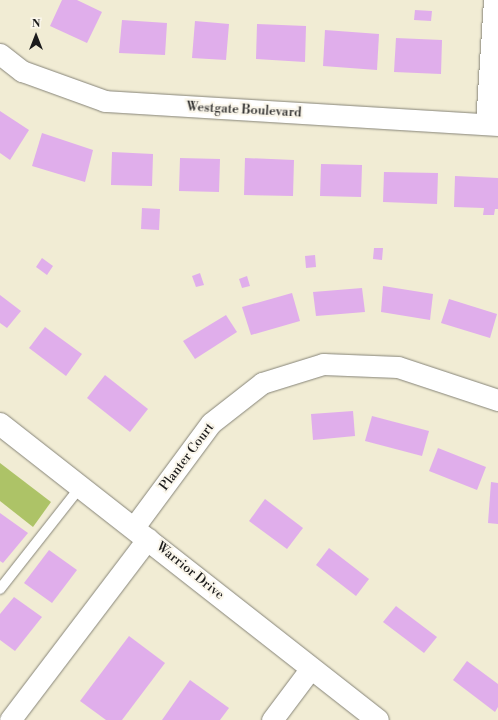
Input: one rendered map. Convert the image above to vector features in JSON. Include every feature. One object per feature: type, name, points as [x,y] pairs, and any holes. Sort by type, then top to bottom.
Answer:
[{"type":"street","points":[[492,124],[494,0]]},
{"type":"street","name":"Westgate Boulevard","points":[[0,54],[22,71],[105,101],[492,124]]},
{"type":"street","name":"Planter Court","points":[[10,720],[141,532],[211,423],[262,383],[323,364],[398,368],[498,400]]},
{"type":"street","name":"Warrior Drive","points":[[0,424],[141,532],[378,720]]},
{"type":"street","points":[[272,720],[311,668]]},
{"type":"lane","points":[[0,588],[81,486]]},
{"type":"green space","points":[[0,463],[51,502],[33,527],[0,501]]},
{"type":"building","points":[[62,0],[77,0],[102,12],[87,43],[50,26]]},
{"type":"building","points":[[415,10],[432,11],[431,21],[414,20]]},
{"type":"building","points":[[122,20],[167,23],[165,55],[119,53]]},
{"type":"building","points":[[195,21],[229,24],[226,60],[192,58]]},
{"type":"building","points":[[257,24],[306,26],[305,62],[256,59]]},
{"type":"building","points":[[325,30],[379,34],[377,70],[323,66]]},
{"type":"building","points":[[396,38],[442,40],[441,74],[394,72]]},
{"type":"building","points":[[0,111],[29,130],[10,160],[0,153]]},
{"type":"building","points":[[42,133],[93,150],[85,182],[32,166]]},
{"type":"building","points":[[112,152],[153,154],[152,186],[111,185]]},
{"type":"building","points":[[180,158],[220,159],[219,192],[179,191]]},
{"type":"building","points":[[245,158],[294,160],[293,196],[244,195]]},
{"type":"building","points":[[321,164],[362,165],[361,197],[320,196]]},
{"type":"building","points":[[384,172],[438,173],[437,204],[383,202]]},
{"type":"building","points":[[455,176],[498,178],[498,209],[495,209],[494,215],[483,215],[484,208],[454,207]]},
{"type":"building","points":[[142,208],[160,209],[159,230],[141,229]]},
{"type":"building","points":[[374,248],[383,248],[382,260],[373,259]]},
{"type":"building","points":[[315,255],[316,267],[306,268],[305,256]]},
{"type":"building","points":[[42,258],[53,266],[47,275],[36,267]]},
{"type":"building","points":[[200,273],[204,285],[196,287],[192,276]]},
{"type":"building","points":[[247,276],[250,286],[242,288],[239,279]]},
{"type":"building","points":[[383,286],[433,294],[430,320],[381,312]]},
{"type":"building","points":[[362,288],[365,312],[316,316],[313,292]]},
{"type":"building","points":[[292,293],[300,321],[251,335],[242,307]]},
{"type":"building","points":[[0,295],[21,311],[7,328],[0,323]]},
{"type":"building","points":[[449,299],[497,314],[490,338],[441,323]]},
{"type":"building","points":[[226,315],[237,332],[195,359],[183,341]]},
{"type":"building","points":[[45,327],[82,354],[66,376],[29,348]]},
{"type":"building","points":[[105,375],[148,409],[130,432],[87,398]]},
{"type":"building","points":[[353,411],[355,436],[313,440],[311,414]]},
{"type":"building","points":[[372,416],[429,431],[422,456],[365,441]]},
{"type":"building","points":[[438,448],[486,467],[477,490],[429,471]]},
{"type":"building","points":[[491,482],[498,483],[498,524],[488,523]]},
{"type":"building","points":[[265,499],[303,528],[287,549],[249,521]]},
{"type":"building","points":[[0,513],[28,533],[3,563],[0,561]]},
{"type":"building","points":[[329,548],[369,579],[356,596],[316,565]]},
{"type":"building","points":[[49,550],[77,570],[52,603],[24,583]]},
{"type":"building","points":[[14,597],[42,617],[15,651],[0,640],[0,614]]},
{"type":"building","points":[[396,606],[437,637],[424,653],[383,622]]},
{"type":"building","points":[[129,636],[165,663],[122,720],[106,720],[80,701]]},
{"type":"building","points":[[467,661],[498,684],[498,707],[495,712],[453,680]]},
{"type":"building","points":[[190,680],[229,708],[220,720],[162,720]]}]
